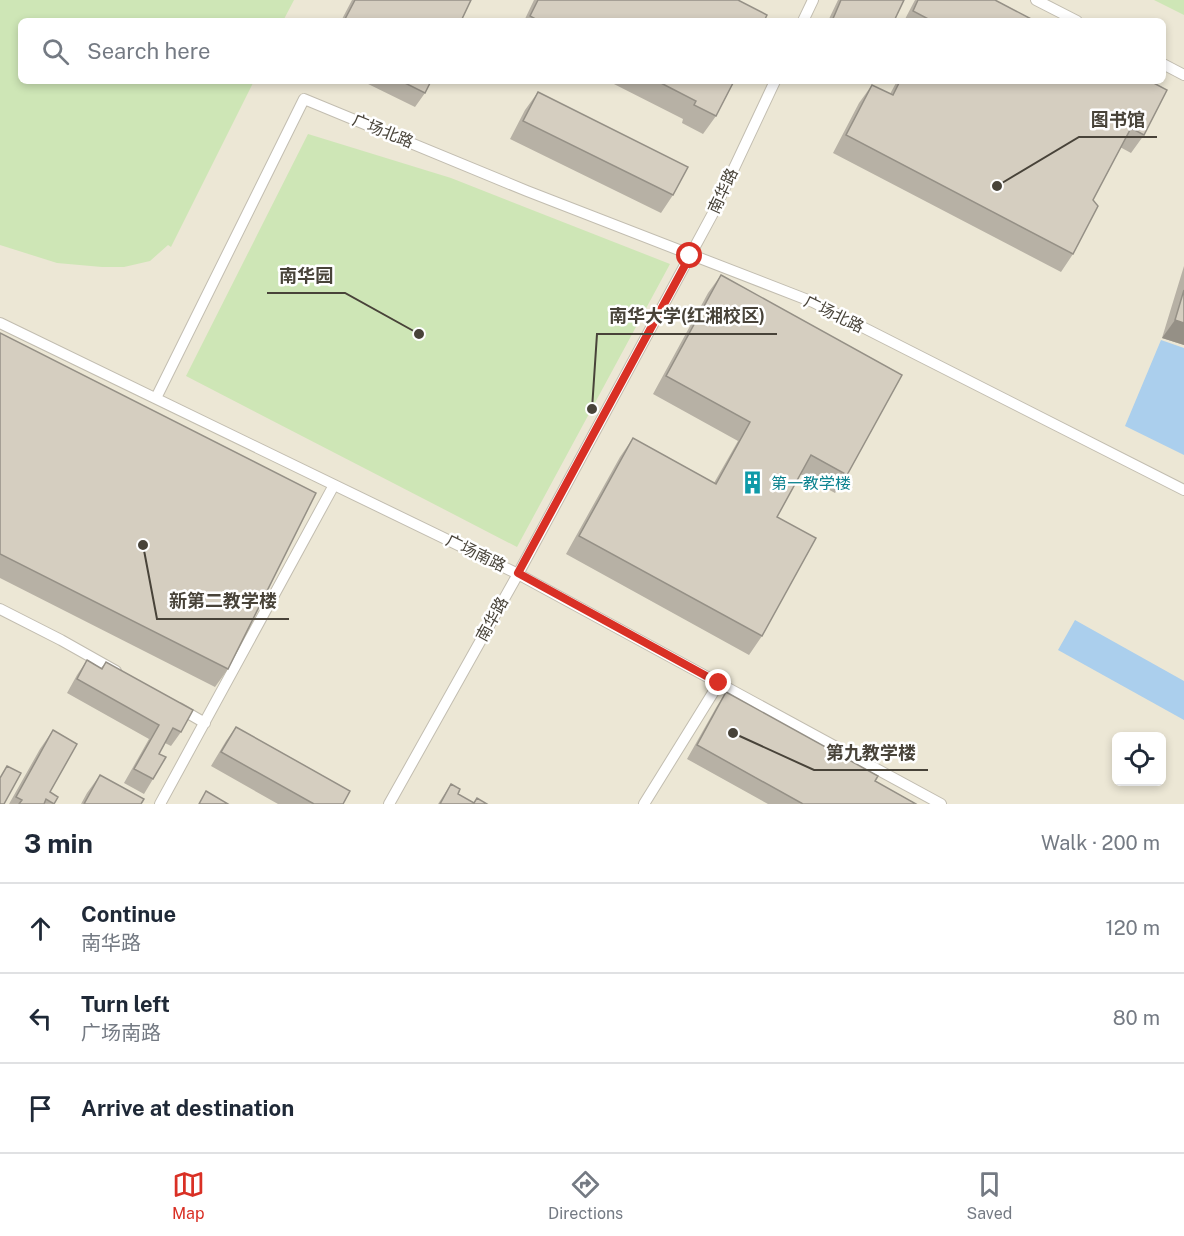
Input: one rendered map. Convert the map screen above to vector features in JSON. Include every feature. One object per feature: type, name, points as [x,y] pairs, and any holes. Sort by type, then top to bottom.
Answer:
[{"type":"lane","points":[[804,18],[813,0]]},
{"type":"lane","points":[[1036,0],[1071,18]]},
{"type":"lane","points":[[1166,66],[1184,75]]},
{"type":"lane","name":"南华路","points":[[389,804],[518,573],[712,215],[774,84]]},
{"type":"lane","name":"广场北路","points":[[156,398],[304,99],[690,256],[813,302],[1184,490]]},
{"type":"lane","name":"广场南路","points":[[0,323],[518,573],[940,804]]},
{"type":"lane","points":[[160,804],[334,485]]},
{"type":"lane","points":[[0,609],[123,675]]},
{"type":"lane","points":[[644,804],[719,683]]},
{"type":"lane","points":[[174,705],[205,723]]},
{"type":"shaded area","points":[[0,0],[1184,0],[1184,804],[0,804]]},
{"type":"green space","points":[[0,0],[294,0],[285,18],[18,18],[18,84],[252,84],[171,247],[168,245],[150,261],[124,267],[57,263],[0,245]]},
{"type":"green space","points":[[1154,0],[1184,0],[1184,15]]},
{"type":"green space","points":[[308,134],[451,178],[670,264],[517,547],[186,376]]},
{"type":"water","points":[[1161,340],[1184,348],[1184,455],[1125,426]]},
{"type":"water","points":[[1075,620],[1184,681],[1184,720],[1058,650]]},
{"type":"building","points":[[355,0],[471,0],[462,18],[346,18]]},
{"type":"building","points":[[538,0],[738,0],[767,15],[766,18],[534,18],[530,16]]},
{"type":"building","points":[[841,0],[904,0],[895,18],[833,18]]},
{"type":"building","points":[[918,0],[995,0],[1029,18],[926,18],[913,11]]},
{"type":"building","points":[[407,84],[430,84],[425,93]]},
{"type":"building","points":[[663,84],[732,84],[716,116],[694,105],[696,101]]},
{"type":"building","points":[[898,84],[1156,84],[1167,90],[1144,135],[1131,128],[1093,200],[1098,206],[1073,254],[846,135],[872,85],[893,95]]},
{"type":"building","points":[[538,92],[688,167],[673,195],[523,121]]},
{"type":"building","name":"第一教学楼","points":[[721,275],[902,375],[847,475],[811,455],[777,517],[816,538],[762,636],[579,536],[633,438],[716,484],[750,422],[666,376]]},
{"type":"building","points":[[1184,290],[1184,323],[1175,320]]},
{"type":"building","points":[[0,333],[316,493],[228,669],[0,554]]},
{"type":"building","points":[[87,660],[102,669],[106,662],[193,710],[181,732],[173,728],[159,754],[166,757],[153,779],[134,769],[159,725],[77,679]]},
{"type":"building","points":[[726,692],[878,776],[875,781],[916,804],[803,804],[697,745]]},
{"type":"building","points":[[236,727],[350,791],[343,804],[314,804],[221,752]]},
{"type":"building","points":[[53,730],[77,744],[50,792],[58,797],[54,804],[46,799],[44,804],[19,804],[22,800],[16,797]]},
{"type":"building","points":[[7,766],[21,773],[4,804],[0,804],[0,778]]},
{"type":"building","points":[[100,775],[144,799],[141,804],[84,804]]},
{"type":"building","points":[[451,784],[460,789],[458,794],[474,803],[477,798],[487,804],[440,804]]},
{"type":"building","points":[[206,791],[228,804],[199,804]]},
{"type":"place","name":"图书馆","points":[[997,186]]},
{"type":"place","name":"南华园","points":[[419,334]]},
{"type":"place","name":"南华大学(红湘校区)","points":[[592,409]]},
{"type":"place","name":"第一教学楼","points":[[753,483]]},
{"type":"place","name":"新第二教学楼","points":[[143,545]]},
{"type":"place","name":"第九教学楼","points":[[733,733]]},
{"type":"route","points":[[690,256],[518,573],[719,683]]}]
